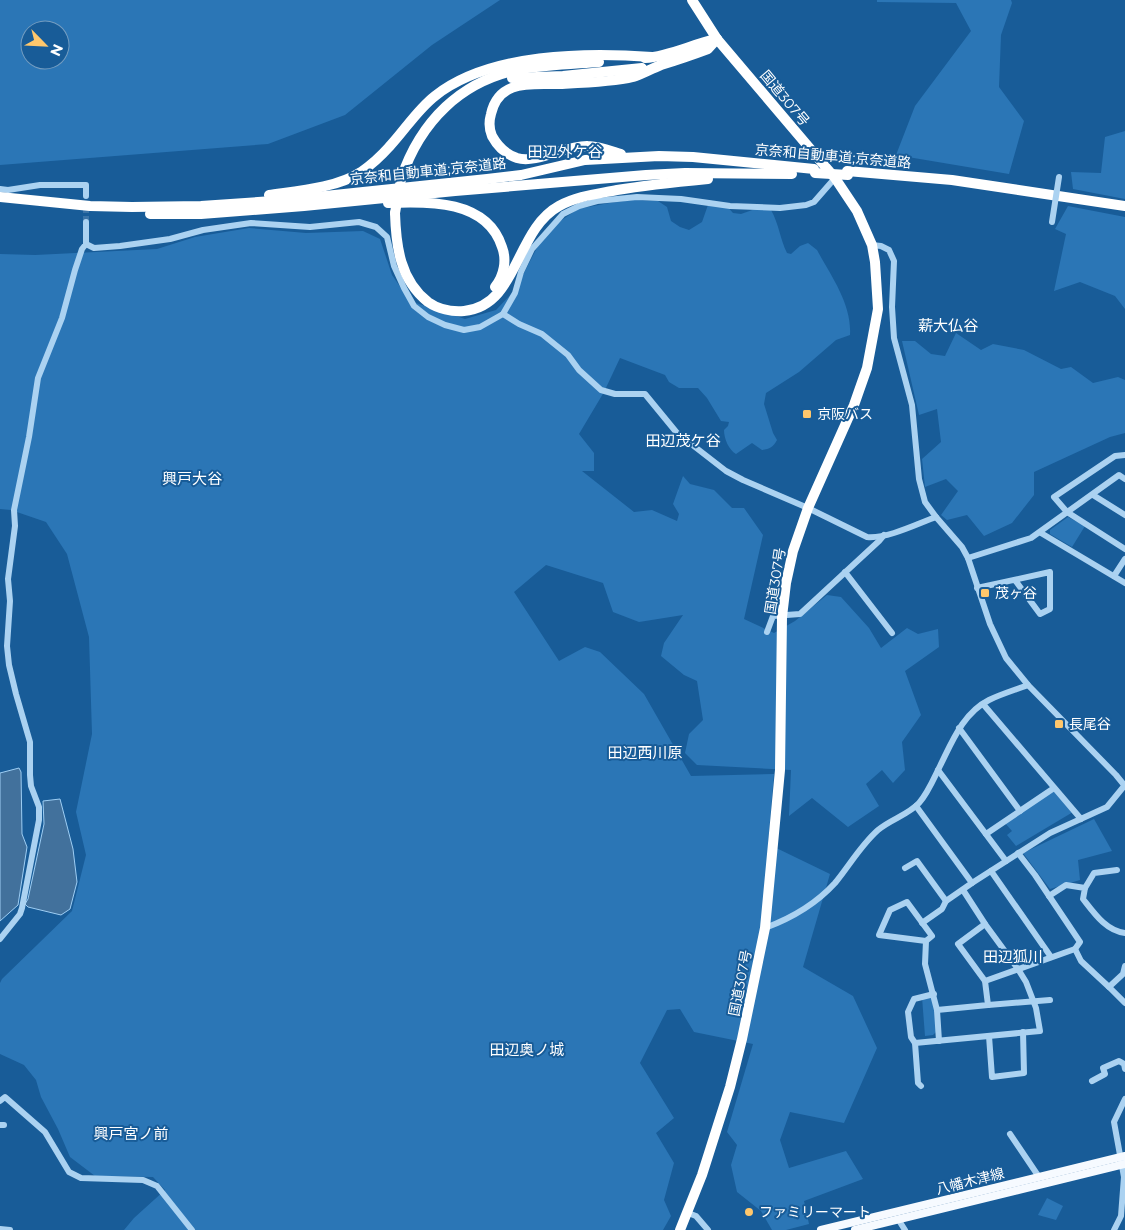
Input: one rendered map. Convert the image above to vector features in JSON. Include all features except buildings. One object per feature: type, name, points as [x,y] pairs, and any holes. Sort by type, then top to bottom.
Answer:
[{"type":"highway","name":"国道307号","points":[[680,1230],[688,1213],[730,1087],[765,928],[780,770],[783,614],[786,583],[793,551],[808,508],[854,406],[867,368],[878,309],[876,262],[872,245],[856,211],[835,178],[716,39],[692,0]]},
{"type":"highway","points":[[716,39],[702,42],[675,53],[652,57],[530,68],[506,73],[486,80],[452,101],[433,118],[412,150],[404,179],[403,194],[398,212],[399,256],[413,287],[435,306],[451,311],[470,311],[489,302],[500,293],[538,223],[557,207],[571,200],[652,185],[727,177],[795,174]]},
{"type":"highway","points":[[633,157],[589,145],[559,150],[525,160],[507,154],[496,143],[491,133],[491,112],[495,101],[501,94],[516,86],[569,84],[632,77],[708,49],[716,39]]},
{"type":"highway","points":[[201,206],[322,186],[360,173],[390,145],[419,111],[436,95],[454,83],[491,67],[556,57],[617,54],[652,57]]},
{"type":"highway","points":[[404,179],[421,145],[437,123],[463,100],[488,86],[515,76],[564,76],[660,66]]},
{"type":"highway","name":"京奈和自動車道;京奈道路","points":[[0,197],[90,206],[201,206],[287,200],[521,175],[585,160],[676,156],[814,171],[952,180],[1125,206]]},
{"type":"highway","name":"京奈和自動車道;京奈道路","points":[[0,202],[90,211],[167,214],[212,213],[686,173],[795,174],[814,171]]},
{"type":"highway","name":"京奈和自動車道;京奈道路","points":[[848,173],[951,184],[1125,210]]},
{"type":"highway","points":[[212,213],[319,210],[390,203],[428,202],[464,209],[487,221],[499,236],[504,251],[504,267],[502,275],[494,288],[473,304],[447,305],[431,296],[415,279],[408,264],[398,212]]},
{"type":"main road","name":"八幡木津線","points":[[821,1230],[1038,1177],[1123,1161]]},
{"type":"main road","name":"八幡木津線","points":[[855,1230],[976,1202],[1123,1161]]},
{"type":"street","points":[[1052,222],[1059,174]]},
{"type":"street","points":[[86,244],[94,248],[120,246],[170,239],[203,230],[251,223],[310,228],[359,222],[376,226],[387,238],[394,266],[414,306],[428,317],[464,330],[480,327],[503,314],[515,293],[521,272],[532,249],[564,214],[579,206],[597,200],[637,197],[681,199],[730,206],[780,208],[806,205],[814,202],[835,178]]},
{"type":"street","points":[[0,189],[8,190],[40,185],[86,185],[86,196]]},
{"type":"street","points":[[0,939],[20,914],[22,908],[39,820],[39,807],[30,780],[30,742],[9,665],[7,646],[10,601],[8,579],[15,526],[14,510],[30,437],[38,378],[62,318],[82,248],[86,244],[86,222]]},
{"type":"street","points":[[872,245],[881,246],[889,250],[894,261],[892,307],[894,338],[912,405],[919,480],[925,502],[962,547],[968,558],[990,624],[1006,658],[1028,685],[1125,786],[1108,807],[1050,833],[946,901],[942,909],[922,923]]},
{"type":"street","points":[[503,314],[519,324],[542,334],[568,355],[579,370],[601,390],[615,394],[645,394],[677,433],[726,471],[743,480],[808,508],[867,537],[875,538],[936,517]]},
{"type":"street","points":[[1125,454],[1115,456],[1054,496],[1067,512],[1125,549]]},
{"type":"street","points":[[968,558],[1009,546],[1041,533],[1119,475],[1125,479]]},
{"type":"street","points":[[1093,495],[1125,515]]},
{"type":"street","points":[[1041,533],[1125,583]]},
{"type":"street","points":[[767,632],[773,616],[800,614],[884,535]]},
{"type":"street","points":[[1114,576],[1125,559]]},
{"type":"street","points":[[845,572],[892,633]]},
{"type":"street","points":[[978,588],[1050,572],[1050,609],[1040,614],[1015,580]]},
{"type":"street","points":[[765,928],[786,920],[810,906],[822,896],[868,840],[892,820],[920,802],[959,728],[977,707],[988,700],[1028,685]]},
{"type":"street","points":[[983,704],[1081,819]]},
{"type":"street","points":[[959,728],[1020,811]]},
{"type":"street","points":[[938,770],[1006,861]]},
{"type":"street","points":[[986,834],[1054,788]]},
{"type":"street","points":[[916,806],[972,884]]},
{"type":"street","points":[[985,981],[1075,949],[1080,942],[1018,853]]},
{"type":"street","points":[[905,868],[917,861],[946,901]]},
{"type":"street","points":[[1117,870],[1094,873],[1085,888],[1083,898],[1096,915],[1115,932],[1125,933]]},
{"type":"street","points":[[991,871],[1051,957]]},
{"type":"street","points":[[1048,896],[1066,885],[1085,888]]},
{"type":"street","points":[[915,1043],[1040,1031],[1034,1001],[1018,969],[984,924],[963,890]]},
{"type":"street","points":[[907,902],[932,936],[926,941],[878,935],[890,910],[907,902]]},
{"type":"street","points":[[984,924],[958,944],[985,981],[988,1005]]},
{"type":"street","points":[[926,941],[925,964],[937,1010],[939,1041]]},
{"type":"street","points":[[1075,949],[1081,961],[1125,1003]]},
{"type":"street","points":[[1108,987],[1124,974],[1125,966]]},
{"type":"street","points":[[921,1086],[918,1084],[915,1043],[911,1036],[908,1012],[914,999],[934,994]]},
{"type":"street","points":[[937,1010],[1050,1000]]},
{"type":"street","points":[[989,1036],[992,1077],[1024,1074],[1023,1032]]},
{"type":"street","points":[[1092,1082],[1105,1074],[1103,1068],[1119,1061],[1124,1064],[1125,1069]]},
{"type":"street","points":[[0,1101],[5,1097],[45,1132],[69,1172],[81,1178],[143,1180],[157,1186],[192,1230]]},
{"type":"street","points":[[1114,1230],[1121,1216],[1124,1177],[1123,1161],[1114,1122],[1125,1099]]},
{"type":"street","points":[[1010,1134],[1038,1177]]},
{"type":"street","points":[[688,1213],[696,1216],[708,1230]]},
{"type":"street","points":[[898,1219],[905,1230]]},
{"type":"street","points":[[0,1229],[10,1230]]},
{"type":"shaded area","points":[[0,0],[500,0],[432,45],[345,115],[268,144],[0,165]]},
{"type":"shaded area","points":[[877,0],[1011,0],[1012,3],[1001,35],[999,87],[1024,121],[1009,174],[896,155],[915,106],[971,31],[956,3],[877,2]]},
{"type":"shaded area","points":[[1125,131],[1125,199],[1073,189],[1071,172],[1101,173],[1105,137]]},
{"type":"shaded area","points":[[633,200],[658,201],[667,207],[671,221],[689,230],[702,222],[708,205],[725,204],[733,213],[741,214],[758,208],[771,210],[787,253],[791,254],[800,246],[808,243],[817,250],[844,301],[848,312],[850,335],[836,340],[799,372],[766,393],[764,404],[777,440],[773,446],[762,450],[752,443],[736,454],[727,444],[725,437],[724,430],[729,422],[721,421],[707,398],[698,388],[679,388],[669,382],[665,375],[620,358],[604,392],[579,434],[594,453],[594,471],[582,471],[634,512],[652,510],[677,521],[679,514],[673,504],[683,476],[690,484],[714,490],[732,508],[744,508],[763,535],[744,619],[774,633],[795,621],[827,595],[841,597],[869,628],[881,648],[907,628],[918,634],[938,629],[939,647],[905,671],[921,715],[902,742],[905,770],[893,783],[882,770],[866,784],[879,806],[848,827],[812,798],[789,816],[791,770],[697,765],[685,753],[689,734],[703,720],[697,681],[684,675],[661,656],[664,643],[683,615],[639,622],[613,612],[603,583],[546,565],[514,592],[559,661],[585,647],[600,652],[644,694],[691,776],[774,774],[768,844],[830,874],[803,967],[853,996],[877,1048],[844,1123],[790,1112],[780,1140],[789,1168],[846,1151],[863,1179],[804,1201],[809,1224],[786,1230],[772,1230],[761,1211],[737,1192],[731,1165],[737,1145],[727,1132],[753,1044],[694,1032],[680,1009],[667,1010],[640,1063],[674,1118],[656,1133],[674,1163],[664,1200],[671,1216],[663,1230],[124,1230],[134,1218],[165,1190],[153,1177],[95,1176],[70,1157],[41,1097],[36,1080],[24,1065],[0,1054],[0,983],[2,979],[72,911],[86,855],[76,812],[92,734],[89,637],[67,554],[46,522],[11,510],[0,509],[0,254],[35,255],[157,249],[195,237],[249,228],[306,233],[363,231],[380,239],[392,275],[410,301],[465,319],[496,310],[515,290],[540,242],[556,224],[578,209]]},
{"type":"shaded area","points":[[1068,206],[1125,217],[1125,309],[1115,296],[1080,282],[1054,291],[1066,234],[1055,229]]},
{"type":"shaded area","points":[[956,333],[981,350],[993,344],[1024,350],[1061,369],[1071,367],[1093,383],[1118,377],[1125,380],[1125,433],[1110,437],[1034,472],[1034,495],[1012,523],[984,536],[967,515],[947,520],[941,515],[958,491],[946,479],[925,487],[922,459],[941,442],[937,409],[919,415],[902,341],[915,341],[931,354],[945,356]]},
{"type":"shaded area","points":[[1068,517],[1085,526],[1072,547],[1050,534],[1050,530]]},
{"type":"shaded area","points":[[19,768],[21,772],[22,834],[27,847],[18,905],[0,921],[0,773]]},
{"type":"shaded area","points":[[1054,788],[1073,812],[1016,846],[1007,835],[1012,831],[1004,822]]},
{"type":"shaded area","points":[[60,799],[73,849],[77,882],[70,909],[61,915],[28,907],[25,904],[28,899],[44,824],[43,801]]},
{"type":"shaded area","points":[[1094,819],[1112,851],[1078,860],[1080,880],[1050,889],[1023,853]]},
{"type":"shaded area","points":[[934,994],[938,1030],[933,1035],[925,1036],[922,997]]},
{"type":"shaded area","points":[[1047,1198],[1063,1206],[1056,1220],[1038,1215]]},
{"type":"tunnel","points":[[86,204],[86,222]]},
{"type":"place","name":"京阪バス","points":[[807,414]]},
{"type":"place","name":"茂ヶ谷","points":[[985,593]]},
{"type":"place","name":"長尾谷","points":[[1059,724]]},
{"type":"place","name":"ファミリーマート","points":[[749,1212]]},
{"type":"district","name":"田辺外ケ谷","points":[[565,152]]},
{"type":"district","name":"薪大仏谷","points":[[948,326]]},
{"type":"district","name":"田辺茂ケ谷","points":[[683,441]]},
{"type":"district","name":"興戸大谷","points":[[192,479]]},
{"type":"district","name":"田辺西川原","points":[[645,753]]},
{"type":"district","name":"田辺狐川","points":[[1013,957]]},
{"type":"district","name":"田辺奥ノ城","points":[[527,1050]]},
{"type":"district","name":"興戸宮ノ前","points":[[131,1134]]}]
